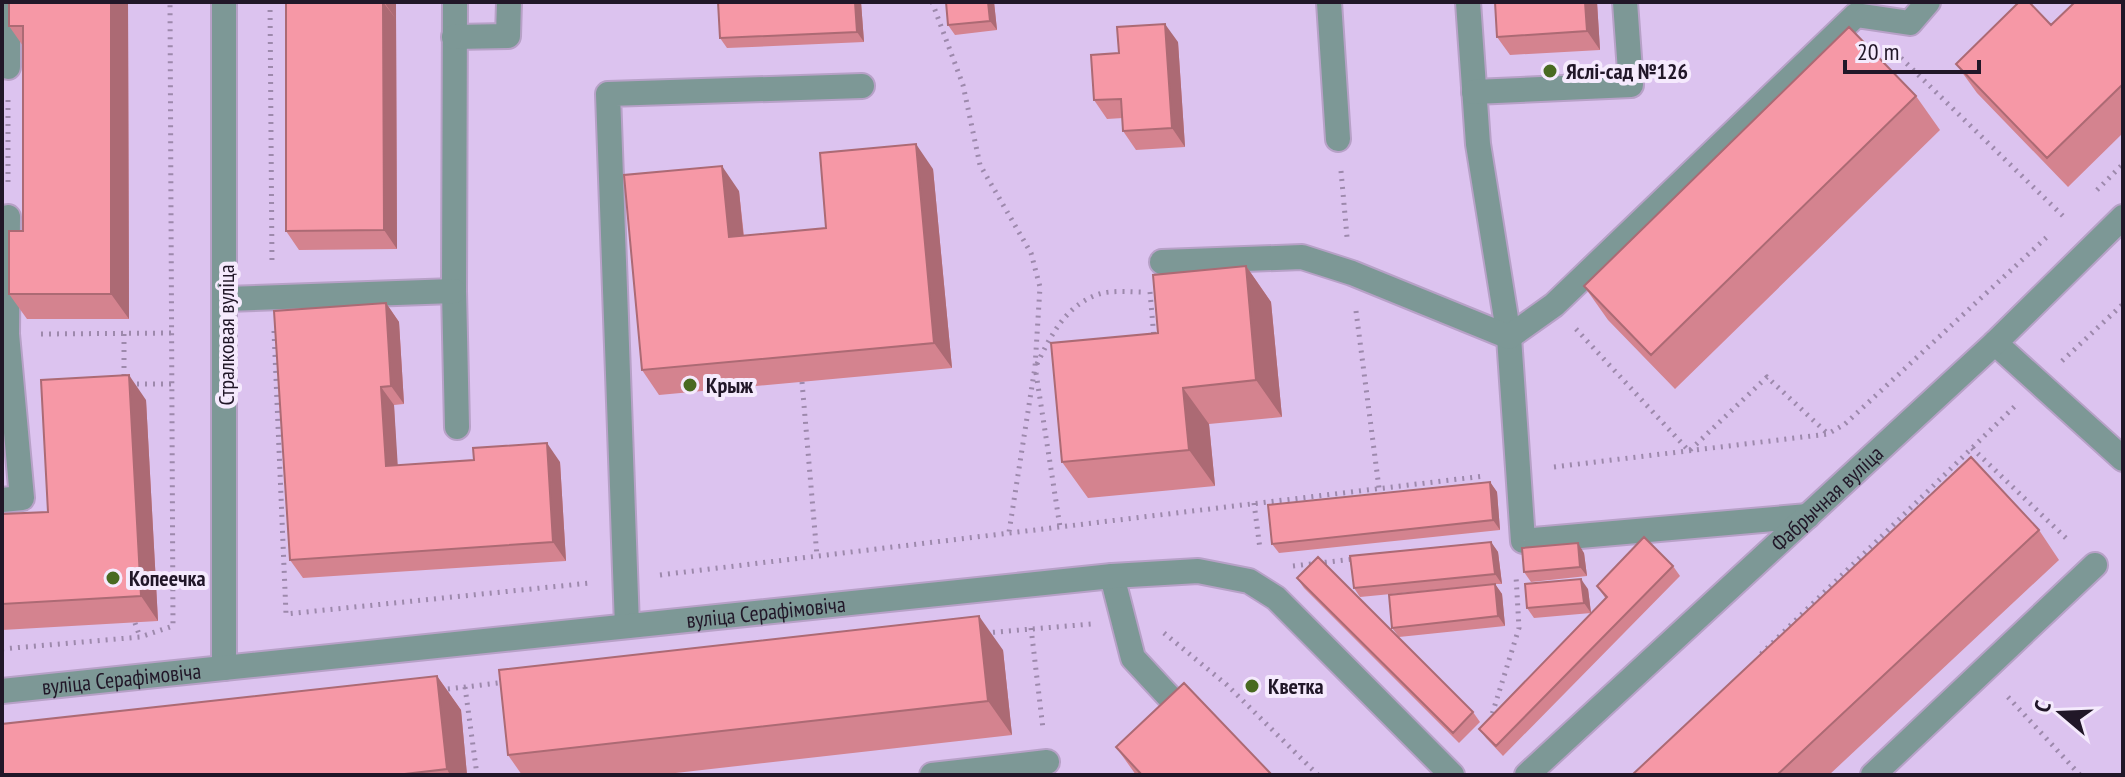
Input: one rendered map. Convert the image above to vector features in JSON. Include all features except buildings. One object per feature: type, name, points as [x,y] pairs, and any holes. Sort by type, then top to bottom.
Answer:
[{"type":"street","points":[[8,2],[8,67]]},
{"type":"street","name":"Стралковая вуліца","points":[[224,2],[224,668]]},
{"type":"street","points":[[455,2],[457,427]]},
{"type":"street","points":[[454,37],[508,36],[509,2]]},
{"type":"street","points":[[1329,2],[1338,139]]},
{"type":"street","points":[[1468,2],[1478,144],[1509,337],[1523,541],[1808,516]]},
{"type":"street","points":[[1474,92],[1631,85],[1625,2]]},
{"type":"street","points":[[1509,337],[1554,305],[1856,15],[1910,23],[1928,2]]},
{"type":"street","points":[[627,626],[608,94],[862,86]]},
{"type":"street","points":[[2,500],[22,498],[7,334],[8,217]]},
{"type":"street","name":"Фабрычная вуліца","points":[[1527,775],[1995,343],[2123,217]]},
{"type":"street","points":[[1162,262],[1302,257],[1352,273],[1509,337]]},
{"type":"street","points":[[226,299],[454,291]]},
{"type":"street","points":[[1995,343],[2123,459]]},
{"type":"street","points":[[1873,775],[2095,565]]},
{"type":"street","name":"вуліца Серафімовіча","points":[[2,691],[1112,576],[1198,571],[1249,581],[1276,598],[1452,775]]},
{"type":"street","points":[[1112,576],[1133,658],[1172,700]]},
{"type":"street","points":[[932,775],[1047,762]]},
{"type":"path","points":[[2,649],[140,637],[173,626],[170,2]]},
{"type":"path","points":[[932,2],[963,85],[980,165],[1031,253],[1040,287],[1035,367],[1008,533]]},
{"type":"path","points":[[286,614],[625,579],[1828,434],[1845,424],[2066,219],[1900,58]]},
{"type":"path","points":[[8,67],[8,217]]},
{"type":"path","points":[[2089,197],[2123,164]]},
{"type":"path","points":[[1149,291],[1154,339]]},
{"type":"path","points":[[1060,527],[1035,367],[1055,328],[1072,310],[1100,294],[1164,291]]},
{"type":"path","points":[[1554,305],[1689,451]]},
{"type":"path","points":[[7,334],[172,333]]},
{"type":"path","points":[[124,334],[124,384],[172,384]]},
{"type":"path","points":[[1689,451],[1767,377],[1828,434]]},
{"type":"path","points":[[802,382],[817,556]]},
{"type":"path","points":[[1972,448],[2095,565]]},
{"type":"path","points":[[1750,665],[1921,499]]},
{"type":"path","points":[[1254,503],[1258,548],[1268,554]]},
{"type":"path","points":[[1487,729],[1519,628],[1515,559],[1523,541]]},
{"type":"path","points":[[1288,567],[1364,557]]},
{"type":"path","points":[[135,623],[140,637]]},
{"type":"path","points":[[984,633],[1075,624]]},
{"type":"path","points":[[1031,628],[1047,762]]},
{"type":"path","points":[[1983,670],[2080,775]]},
{"type":"path","points":[[435,690],[511,682]]},
{"type":"path","points":[[1227,685],[1318,775]]},
{"type":"path","points":[[465,687],[477,775]]},
{"type":"place","name":"Яслі-сад №126","points":[[1550,71]]},
{"type":"place","name":"Крыж","points":[[690,385]]},
{"type":"place","name":"Копеечка","points":[[113,578]]},
{"type":"place","name":"Кветка","points":[[1252,686]]}]
